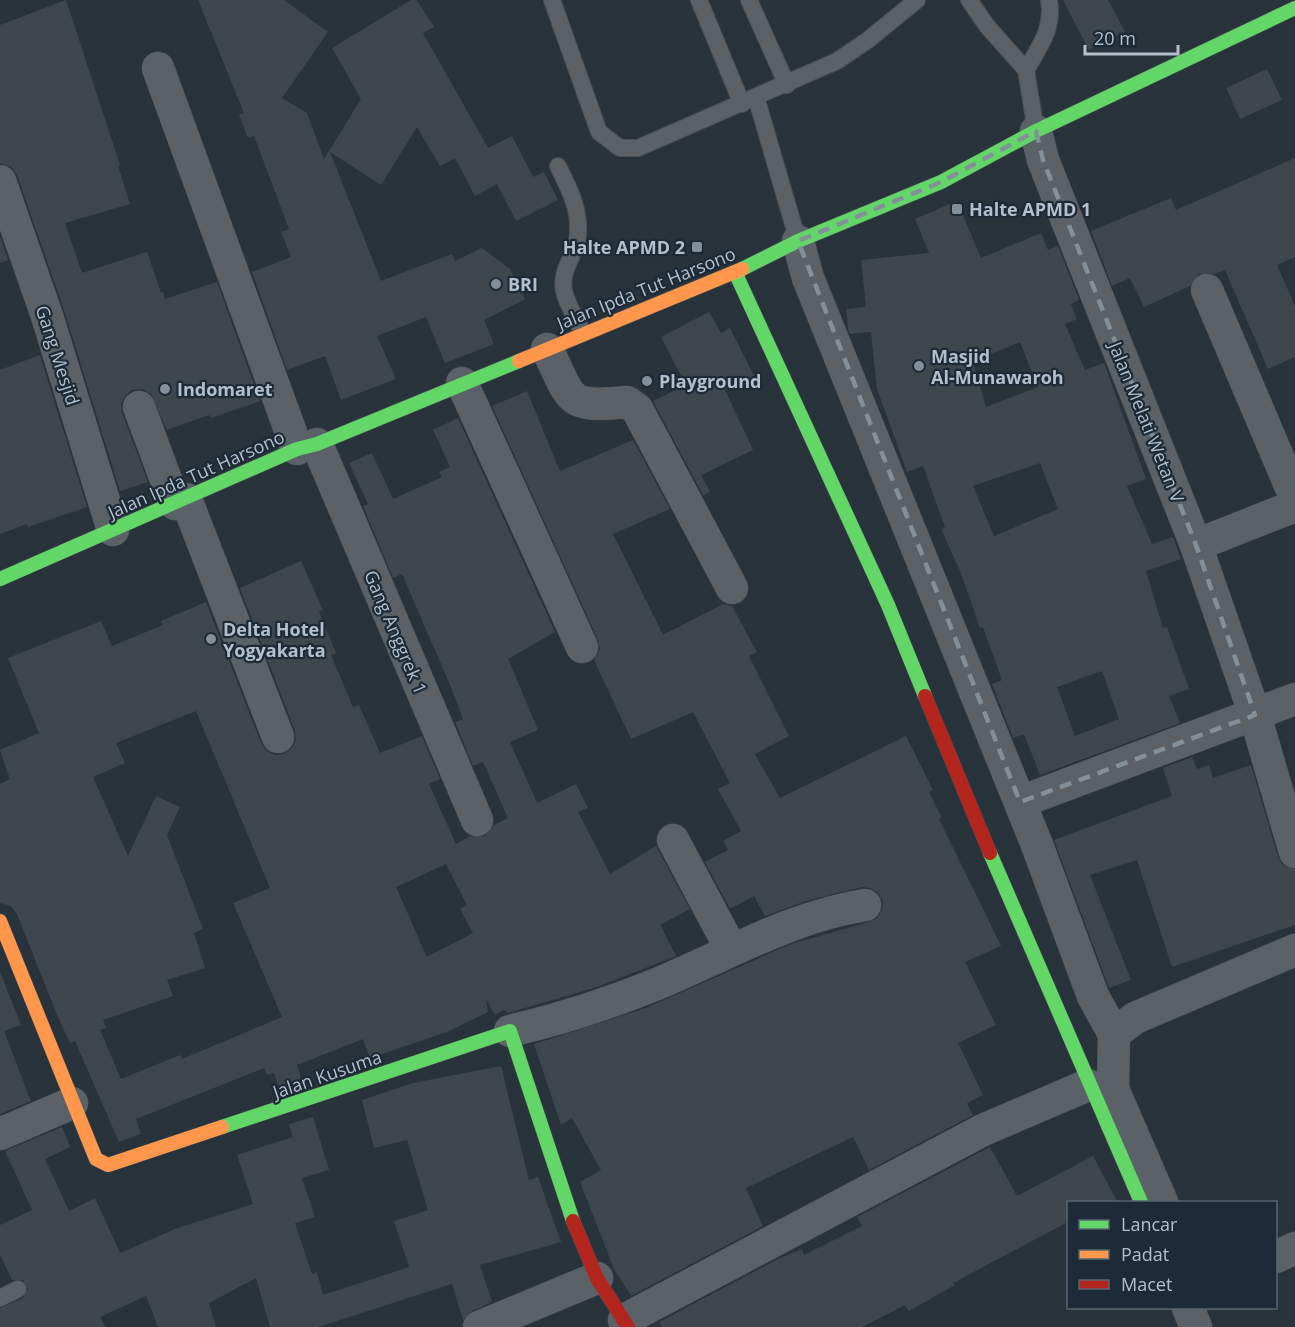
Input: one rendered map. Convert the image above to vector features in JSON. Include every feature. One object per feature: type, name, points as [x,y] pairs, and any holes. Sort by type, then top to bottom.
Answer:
[{"type":"street","name":"Jalan Ipda Tut Harsono","points":[[0,579],[307,447],[735,272],[798,241],[941,182],[1036,132],[1294,11]]},
{"type":"street","name":"Gang Anggrek 1","points":[[158,68],[307,447],[477,820]]},
{"type":"street","name":"Jalan Melati Wetan V","points":[[1036,132],[1043,160],[1196,545],[1255,715],[1295,852]]},
{"type":"street","name":"Gang Mesjid","points":[[0,182],[47,316],[114,530]]},
{"type":"street","points":[[798,241],[808,278],[1020,802],[1093,996],[1114,1034],[1113,1089],[1161,1201]]},
{"type":"street","points":[[735,272],[888,604],[1088,1085],[1140,1201]]},
{"type":"street","points":[[1207,290],[1295,497]]},
{"type":"street","points":[[547,349],[568,391],[579,401],[591,405],[627,402],[637,409],[732,588]]},
{"type":"street","points":[[462,383],[582,647]]},
{"type":"street","points":[[139,407],[278,737]]},
{"type":"street","points":[[1196,545],[1295,507]]},
{"type":"street","points":[[1020,802],[1295,699]]},
{"type":"street","points":[[673,840],[731,949]]},
{"type":"street","points":[[865,905],[807,918],[731,949],[658,983],[594,1008],[510,1031],[572,1219],[597,1278],[626,1324],[982,1130],[1088,1085]]},
{"type":"street","name":"Jalan Kusuma","points":[[0,921],[72,1103],[96,1159],[103,1164],[114,1165],[510,1031]]},
{"type":"street","points":[[1114,1034],[1135,1018],[1295,950]]},
{"type":"street","points":[[0,1134],[72,1103]]},
{"type":"street","points":[[1277,1256],[1295,1248]]},
{"type":"street","points":[[479,1327],[597,1278]]},
{"type":"street","points":[[1188,1309],[1196,1327]]},
{"type":"street","points":[[1207,1309],[1215,1327]]},
{"type":"lane","points":[[552,0],[599,132],[620,148],[639,148],[787,85],[837,61],[868,40],[917,0]]},
{"type":"lane","points":[[699,0],[749,100],[798,241]]},
{"type":"lane","points":[[749,0],[787,85]]},
{"type":"lane","points":[[890,0],[896,16]]},
{"type":"lane","points":[[969,0],[987,26],[1026,70],[1036,132]]},
{"type":"lane","points":[[1026,70],[1050,27],[1049,0]]},
{"type":"lane","points":[[558,166],[573,196],[578,214],[577,242],[567,264],[564,291],[583,333]]},
{"type":"lane","points":[[0,1298],[18,1289]]},
{"type":"highlighted area","points":[[1036,131],[1043,160],[1196,545],[1255,715],[1020,802],[798,241],[941,182]]},
{"type":"building","points":[[66,0],[120,165],[118,166],[130,204],[65,223],[82,273],[147,252],[165,299],[217,282],[260,401],[211,418],[209,415],[167,430],[151,394],[143,389],[132,390],[121,403],[122,413],[148,482],[120,491],[64,310],[17,175],[11,167],[0,163],[0,25]]},
{"type":"building","points":[[198,0],[284,0],[328,32],[282,98],[307,113],[324,159],[361,99],[332,48],[411,0],[417,0],[434,27],[423,33],[488,148],[512,136],[533,177],[544,172],[558,200],[516,221],[497,184],[475,196],[455,158],[440,166],[417,127],[381,185],[330,152],[381,281],[452,254],[455,261],[482,248],[510,269],[525,299],[484,320],[494,344],[445,363],[426,317],[377,336],[396,379],[341,400],[325,356],[287,370],[252,272],[291,257],[281,232],[289,229],[254,136],[248,138],[239,115],[244,113]]},
{"type":"building","points":[[1063,0],[1108,0],[1125,32],[1089,50]]},
{"type":"building","points":[[1267,69],[1282,100],[1240,119],[1226,88]]},
{"type":"building","points":[[1295,158],[1295,257],[1277,265],[1295,306],[1295,357],[1268,369],[1225,270],[1215,274],[1199,274],[1190,286],[1144,307],[1130,278],[1112,286],[1091,231],[1171,198],[1176,210]]},
{"type":"building","points":[[957,201],[981,258],[1041,233],[1048,250],[1058,246],[1079,300],[1071,304],[1077,319],[1065,324],[1085,370],[1104,363],[1146,479],[1127,486],[1152,544],[1173,537],[1181,559],[1146,571],[1163,628],[1167,627],[1189,689],[1169,696],[1180,723],[1040,775],[1024,734],[1013,738],[992,684],[1002,680],[983,627],[980,628],[961,573],[941,529],[945,527],[923,466],[907,472],[877,389],[871,332],[850,334],[848,329],[846,309],[866,307],[861,260],[929,253],[915,219]],"holes":[[[1020,342],[1038,387],[986,407],[973,362]],[[1040,463],[1058,509],[994,536],[973,486]],[[1102,671],[1119,719],[1075,736],[1057,687]]]},
{"type":"building","points":[[0,236],[8,260],[0,263]]},
{"type":"building","points":[[709,312],[721,333],[730,328],[754,376],[725,390],[753,450],[701,475],[710,492],[703,495],[653,401],[686,385],[661,337]]},
{"type":"building","points":[[40,355],[87,507],[0,534],[0,370]]},
{"type":"building","points":[[527,391],[560,471],[633,440],[670,509],[613,534],[663,635],[723,604],[732,606],[757,652],[749,656],[789,736],[755,754],[780,798],[906,736],[933,790],[929,792],[942,818],[939,819],[1001,946],[965,962],[996,1025],[958,1043],[983,1095],[967,1103],[973,1115],[869,1170],[853,1137],[746,1188],[763,1226],[631,1296],[614,1269],[580,1182],[601,1170],[572,1118],[561,1125],[534,1044],[646,1008],[791,944],[869,922],[877,918],[882,910],[883,902],[878,893],[870,888],[862,887],[806,901],[765,916],[754,896],[730,909],[705,862],[728,850],[723,841],[741,831],[718,789],[730,783],[693,712],[631,739],[594,660],[600,649],[598,640],[492,406]]},
{"type":"building","points":[[458,418],[555,632],[508,659],[538,730],[510,742],[537,803],[576,784],[588,808],[578,812],[610,874],[656,846],[690,909],[660,925],[676,956],[597,987],[508,1013],[504,1010],[495,1015],[486,999],[488,1012],[447,1032],[370,1058],[363,1039],[297,1065],[302,1081],[279,1088],[274,1073],[267,1075],[264,1068],[136,1119],[141,1134],[119,1142],[75,1041],[70,1043],[57,1015],[17,914],[11,906],[0,903],[0,784],[10,779],[0,750],[39,733],[8,658],[101,621],[112,646],[163,625],[161,621],[206,602],[261,743],[267,751],[275,755],[284,754],[292,748],[296,739],[295,731],[240,588],[301,561],[323,610],[319,612],[336,653],[331,655],[353,707],[359,705],[380,753],[422,736],[440,779],[429,784],[456,844],[471,836],[485,836],[494,825],[508,818],[483,762],[473,766],[455,722],[463,719],[451,687],[402,574],[393,578],[363,506],[368,504],[349,463],[372,453],[393,499],[442,477],[439,472],[450,467],[433,430]],"holes":[[[196,711],[270,888],[233,903],[282,1017],[182,1059],[180,1055],[121,1079],[100,1030],[106,1028],[103,1020],[173,996],[167,980],[205,968],[194,933],[203,929],[167,835],[180,807],[156,796],[128,856],[93,777],[125,763],[116,743]],[[446,864],[467,905],[460,909],[473,933],[427,957],[396,887]]]},
{"type":"building","points":[[1192,757],[1197,769],[1209,765],[1213,778],[1251,765],[1278,857],[1283,865],[1295,869],[1295,925],[1172,967],[1137,860],[1090,875],[1131,980],[1109,988],[1054,840],[1172,796],[1163,768]]},
{"type":"building","points":[[0,972],[21,1025],[4,1031],[31,1101],[0,1114]]},
{"type":"building","points":[[501,1066],[529,1180],[538,1177],[561,1242],[480,1265],[492,1302],[472,1311],[463,1320],[452,1284],[318,1327],[270,1327],[256,1278],[209,1303],[216,1327],[158,1327],[146,1296],[100,1317],[105,1327],[0,1327],[0,1308],[23,1298],[28,1289],[23,1280],[12,1280],[0,1255],[0,1225],[32,1210],[5,1151],[62,1127],[70,1147],[45,1159],[69,1211],[95,1198],[120,1253],[175,1229],[253,1204],[237,1155],[293,1137],[289,1124],[313,1117],[329,1170],[302,1178],[315,1217],[295,1223],[312,1274],[317,1272],[323,1295],[409,1267],[394,1221],[428,1210],[407,1140],[374,1148],[362,1100],[413,1083]]},
{"type":"building","points":[[990,1147],[1017,1196],[1093,1156],[1117,1201],[1067,1201],[1067,1223],[953,1283],[955,1285],[909,1311],[905,1305],[862,1327],[662,1327],[659,1322],[778,1259],[802,1249],[804,1255],[862,1226],[857,1217]]},
{"type":"traffic: fast","points":[[742,269],[798,241],[941,182],[1036,131],[1295,8]]},
{"type":"traffic: fast","points":[[735,272],[888,605],[925,696]]},
{"type":"traffic: fast","points":[[0,579],[297,449],[317,444],[519,361]]},
{"type":"traffic: fast","points":[[990,853],[1141,1201]]},
{"type":"traffic: fast","points":[[222,1127],[510,1031],[573,1221]]},
{"type":"traffic: slow","points":[[519,361],[742,269]]},
{"type":"traffic: slow","points":[[0,921],[96,1159],[108,1165],[222,1127]]},
{"type":"traffic: jam","points":[[925,696],[990,853]]},
{"type":"traffic: jam","points":[[573,1221],[597,1278],[628,1327]]},
{"type":"place","name":"Halte APMD 1","points":[[957,209]]},
{"type":"place","name":"Halte APMD 2","points":[[697,247]]},
{"type":"place","name":"BRI","points":[[496,284]]},
{"type":"place","name":"Masjid Al-Munawaroh","points":[[919,366]]},
{"type":"place","name":"Playground","points":[[647,381]]},
{"type":"place","name":"Indomaret","points":[[165,389]]},
{"type":"place","name":"Delta Hotel Yogyakarta","points":[[211,639]]}]
